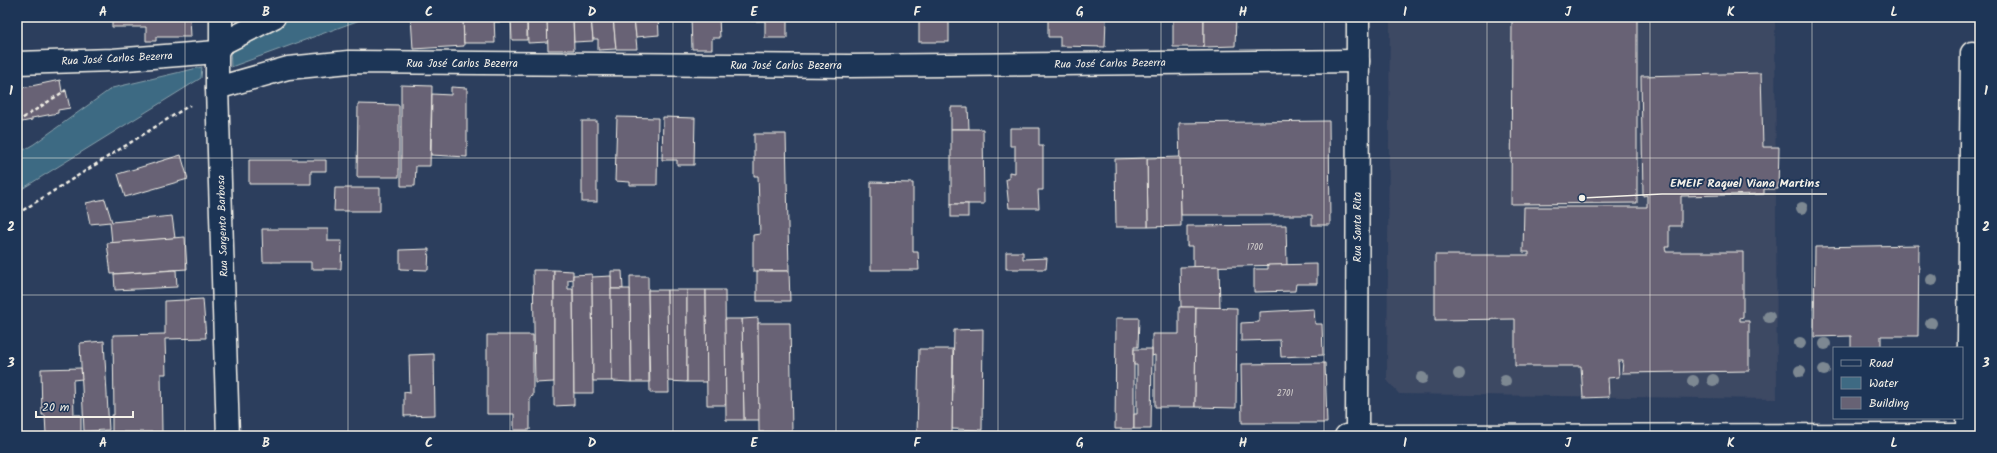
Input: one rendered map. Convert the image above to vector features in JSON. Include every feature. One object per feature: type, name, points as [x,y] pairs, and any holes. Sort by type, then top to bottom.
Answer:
[{"type":"street","name":"Rua Sargento Barbosa","points":[[221,17],[217,88],[228,436]]},
{"type":"street","points":[[219,48],[274,17]]},
{"type":"street","name":"Rua Santa Rita","points":[[1357,436],[1358,17]]},
{"type":"street","name":"Rua José Carlos Bezerra","points":[[17,63],[113,60],[219,48]]},
{"type":"street","points":[[1346,436],[1974,435],[1972,54]]},
{"type":"street","name":"Rua José Carlos Bezerra","points":[[217,88],[288,68],[349,62],[857,66],[1358,61]]},
{"type":"path","points":[[17,214],[217,88]]},
{"type":"shaded area","points":[[1390,17],[1775,17],[1777,399],[1399,394],[1387,380]]},
{"type":"water","points":[[291,17],[368,17],[231,67],[230,47],[240,45]]},
{"type":"water","points":[[202,67],[201,78],[17,192],[17,154],[34,144],[112,88]]},
{"type":"building","points":[[112,17],[190,17],[191,37],[156,37],[156,41],[146,41],[146,27],[112,27]]},
{"type":"building","points":[[411,17],[463,17],[464,46],[413,49]]},
{"type":"building","points":[[463,17],[494,17],[495,43],[464,43]]},
{"type":"building","points":[[494,17],[511,17],[512,22],[494,22]]},
{"type":"building","points":[[511,17],[527,17],[527,40],[512,40]]},
{"type":"building","points":[[527,17],[547,17],[548,42],[528,43]]},
{"type":"building","points":[[547,17],[573,17],[574,50],[548,50]]},
{"type":"building","points":[[573,17],[591,17],[593,41],[574,42]]},
{"type":"building","points":[[591,17],[613,17],[616,49],[598,50],[598,39],[593,39]]},
{"type":"building","points":[[613,17],[634,17],[637,49],[616,49]]},
{"type":"building","points":[[634,17],[658,17],[659,35],[636,37]]},
{"type":"building","points":[[691,17],[719,17],[720,38],[712,38],[712,49],[692,49]]},
{"type":"building","points":[[751,17],[787,17],[787,38],[765,38],[765,21],[751,21]]},
{"type":"building","points":[[919,17],[949,17],[949,42],[919,42]]},
{"type":"building","points":[[1048,17],[1106,17],[1105,47],[1060,46],[1060,37],[1048,37]]},
{"type":"building","points":[[1180,17],[1204,17],[1204,47],[1173,47],[1173,18],[1180,19]]},
{"type":"building","points":[[1204,17],[1236,17],[1235,46],[1204,47]]},
{"type":"building","points":[[1512,19],[1637,19],[1637,203],[1511,204]]},
{"type":"building","points":[[1761,73],[1763,147],[1779,147],[1778,189],[1764,189],[1764,194],[1681,196],[1681,226],[1669,226],[1669,247],[1665,247],[1666,252],[1743,252],[1743,317],[1740,318],[1740,321],[1749,321],[1749,371],[1622,373],[1623,361],[1618,361],[1619,377],[1608,378],[1609,397],[1583,398],[1581,366],[1515,366],[1515,319],[1435,320],[1435,255],[1529,255],[1529,252],[1523,252],[1524,207],[1647,207],[1647,195],[1643,196],[1641,76]]},
{"type":"building","points":[[60,80],[62,92],[66,91],[70,108],[58,110],[58,113],[32,118],[32,120],[17,123],[17,89]]},
{"type":"building","points":[[401,85],[432,86],[430,166],[416,166],[415,186],[401,186]]},
{"type":"building","points":[[451,87],[467,88],[467,157],[431,155],[432,94],[451,95]]},
{"type":"building","points":[[358,104],[399,105],[399,177],[357,177]]},
{"type":"building","points":[[951,107],[968,107],[969,129],[951,129]]},
{"type":"building","points":[[617,117],[658,118],[657,185],[630,185],[630,182],[615,181]]},
{"type":"building","points":[[663,117],[695,118],[694,165],[677,165],[677,160],[662,160]]},
{"type":"building","points":[[582,121],[597,121],[597,202],[582,202]]},
{"type":"building","points":[[1329,121],[1330,225],[1312,225],[1312,215],[1181,215],[1179,123]]},
{"type":"building","points":[[1010,128],[1039,128],[1039,146],[1043,146],[1043,190],[1038,190],[1039,208],[1009,208],[1006,179],[1009,179],[1009,172],[1015,173],[1015,146],[1010,146]]},
{"type":"building","points":[[951,129],[983,129],[984,204],[951,204]]},
{"type":"building","points":[[754,134],[786,134],[789,271],[753,271],[753,235],[760,234],[758,176],[754,176]]},
{"type":"building","points":[[181,155],[188,179],[125,197],[118,174]]},
{"type":"building","points":[[1180,157],[1181,226],[1148,227],[1147,158]]},
{"type":"building","points":[[1147,158],[1148,227],[1116,227],[1115,159]]},
{"type":"building","points":[[249,160],[326,160],[326,171],[311,171],[311,184],[249,184]]},
{"type":"building","points":[[871,182],[913,183],[913,252],[918,252],[919,270],[871,270]]},
{"type":"building","points":[[335,188],[380,188],[380,211],[334,211]]},
{"type":"building","points":[[105,199],[112,222],[172,216],[175,238],[112,243],[110,222],[90,224],[86,203]]},
{"type":"building","points":[[951,204],[968,204],[968,217],[951,217]]},
{"type":"building","points":[[1286,225],[1287,265],[1193,267],[1193,246],[1187,246],[1187,226]]},
{"type":"building","points":[[262,229],[328,229],[328,241],[342,241],[341,269],[311,269],[311,262],[263,262]]},
{"type":"building","points":[[185,237],[187,269],[111,274],[107,243]]},
{"type":"building","points":[[1919,245],[1918,336],[1881,336],[1881,347],[1851,347],[1851,336],[1814,337],[1815,247]]},
{"type":"building","points":[[429,249],[428,270],[400,269],[400,250]]},
{"type":"building","points":[[1006,252],[1023,252],[1023,259],[1047,258],[1046,269],[1006,269]]},
{"type":"building","points":[[1317,264],[1317,284],[1296,284],[1295,291],[1254,292],[1254,269],[1268,269],[1268,265]]},
{"type":"building","points":[[1219,266],[1220,308],[1181,307],[1180,267]]},
{"type":"building","points":[[176,270],[177,287],[115,290],[114,274]]},
{"type":"building","points":[[533,270],[554,270],[554,382],[535,383]]},
{"type":"building","points":[[554,270],[573,271],[573,279],[568,280],[568,289],[573,289],[574,405],[554,406]]},
{"type":"building","points":[[611,271],[622,271],[623,289],[611,289]]},
{"type":"building","points":[[757,271],[789,271],[790,301],[757,301]]},
{"type":"building","points":[[592,274],[593,393],[574,393],[573,275]]},
{"type":"building","points":[[611,276],[612,381],[593,381],[592,277]]},
{"type":"building","points":[[630,276],[648,276],[649,382],[631,382]]},
{"type":"building","points":[[611,289],[630,289],[631,382],[612,381]]},
{"type":"building","points":[[648,290],[667,290],[669,393],[650,393]]},
{"type":"building","points":[[667,290],[687,290],[687,382],[668,381]]},
{"type":"building","points":[[687,290],[706,290],[707,382],[687,382]]},
{"type":"building","points":[[706,290],[725,290],[726,405],[707,405]]},
{"type":"building","points":[[203,299],[206,338],[165,339],[166,374],[161,374],[162,432],[112,432],[112,415],[114,415],[113,335],[165,334],[165,301]]},
{"type":"building","points":[[1179,307],[1196,307],[1195,407],[1155,407],[1155,355],[1152,356],[1152,334],[1179,334]]},
{"type":"building","points":[[1196,307],[1237,308],[1236,408],[1195,407]]},
{"type":"building","points":[[1314,309],[1315,324],[1322,324],[1323,355],[1281,357],[1280,340],[1241,341],[1241,323],[1259,322],[1259,312]]},
{"type":"building","points":[[758,318],[760,420],[744,420],[742,319]]},
{"type":"building","points":[[1116,318],[1139,318],[1138,347],[1134,347],[1134,429],[1115,429]]},
{"type":"building","points":[[725,319],[742,319],[744,420],[726,420]]},
{"type":"building","points":[[758,323],[790,323],[792,432],[759,432]]},
{"type":"building","points":[[983,329],[982,430],[952,429],[954,330]]},
{"type":"building","points":[[487,335],[533,335],[533,396],[530,397],[530,430],[514,430],[514,414],[487,414]]},
{"type":"building","points":[[104,341],[109,430],[84,431],[80,343]]},
{"type":"building","points":[[919,349],[953,349],[952,434],[917,434]]},
{"type":"building","points":[[1134,349],[1152,349],[1151,429],[1134,429],[1134,414],[1137,414],[1137,365],[1134,365]]},
{"type":"building","points":[[434,354],[435,415],[404,416],[404,392],[410,393],[409,355]]},
{"type":"building","points":[[1325,363],[1327,423],[1242,423],[1241,364]]},
{"type":"building","points":[[81,368],[82,379],[73,380],[74,415],[81,415],[81,433],[46,434],[45,415],[42,415],[41,369]]},
{"type":"place","name":"EMEIF Raquel Viana Martins","points":[[1582,198]]}]
